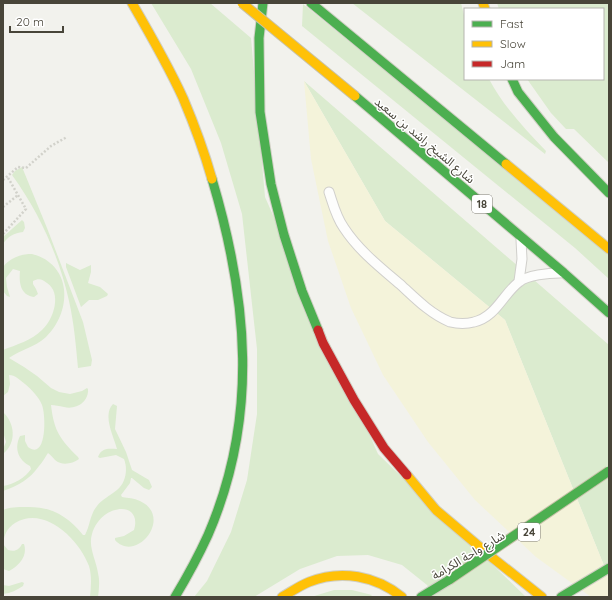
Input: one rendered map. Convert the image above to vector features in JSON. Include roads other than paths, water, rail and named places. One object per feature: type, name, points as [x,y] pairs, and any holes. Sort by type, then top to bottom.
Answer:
[{"type":"main road","name":"شارع الشيخ راشد بن سعيد","points":[[242,3],[355,96],[609,313]]},
{"type":"main road","points":[[263,3],[259,38],[260,112],[271,184],[284,235],[302,291],[323,344],[354,400],[384,448],[436,510],[542,597]]},
{"type":"main road","points":[[310,3],[609,250]]},
{"type":"main road","points":[[133,4],[167,66],[202,145],[217,193],[230,244],[243,331],[244,367],[241,411],[231,470],[211,529],[197,559],[175,597]]},
{"type":"main road","points":[[512,80],[518,92],[554,137],[609,193]]},
{"type":"main road","points":[[450,580],[609,471]]},
{"type":"main road","name":"شارع واحة الكرامة","points":[[421,597],[589,496]]},
{"type":"main road","points":[[561,597],[608,568]]},
{"type":"main road","points":[[282,597],[314,580],[335,576],[357,576],[378,582],[397,592],[402,597]]},
{"type":"lane","points":[[329,192],[334,210],[342,226],[353,242],[426,308],[442,318],[452,322],[464,324],[476,322],[486,317],[495,309],[519,281],[522,258],[520,236]]},
{"type":"lane","points":[[519,281],[541,275],[564,273]]}]
